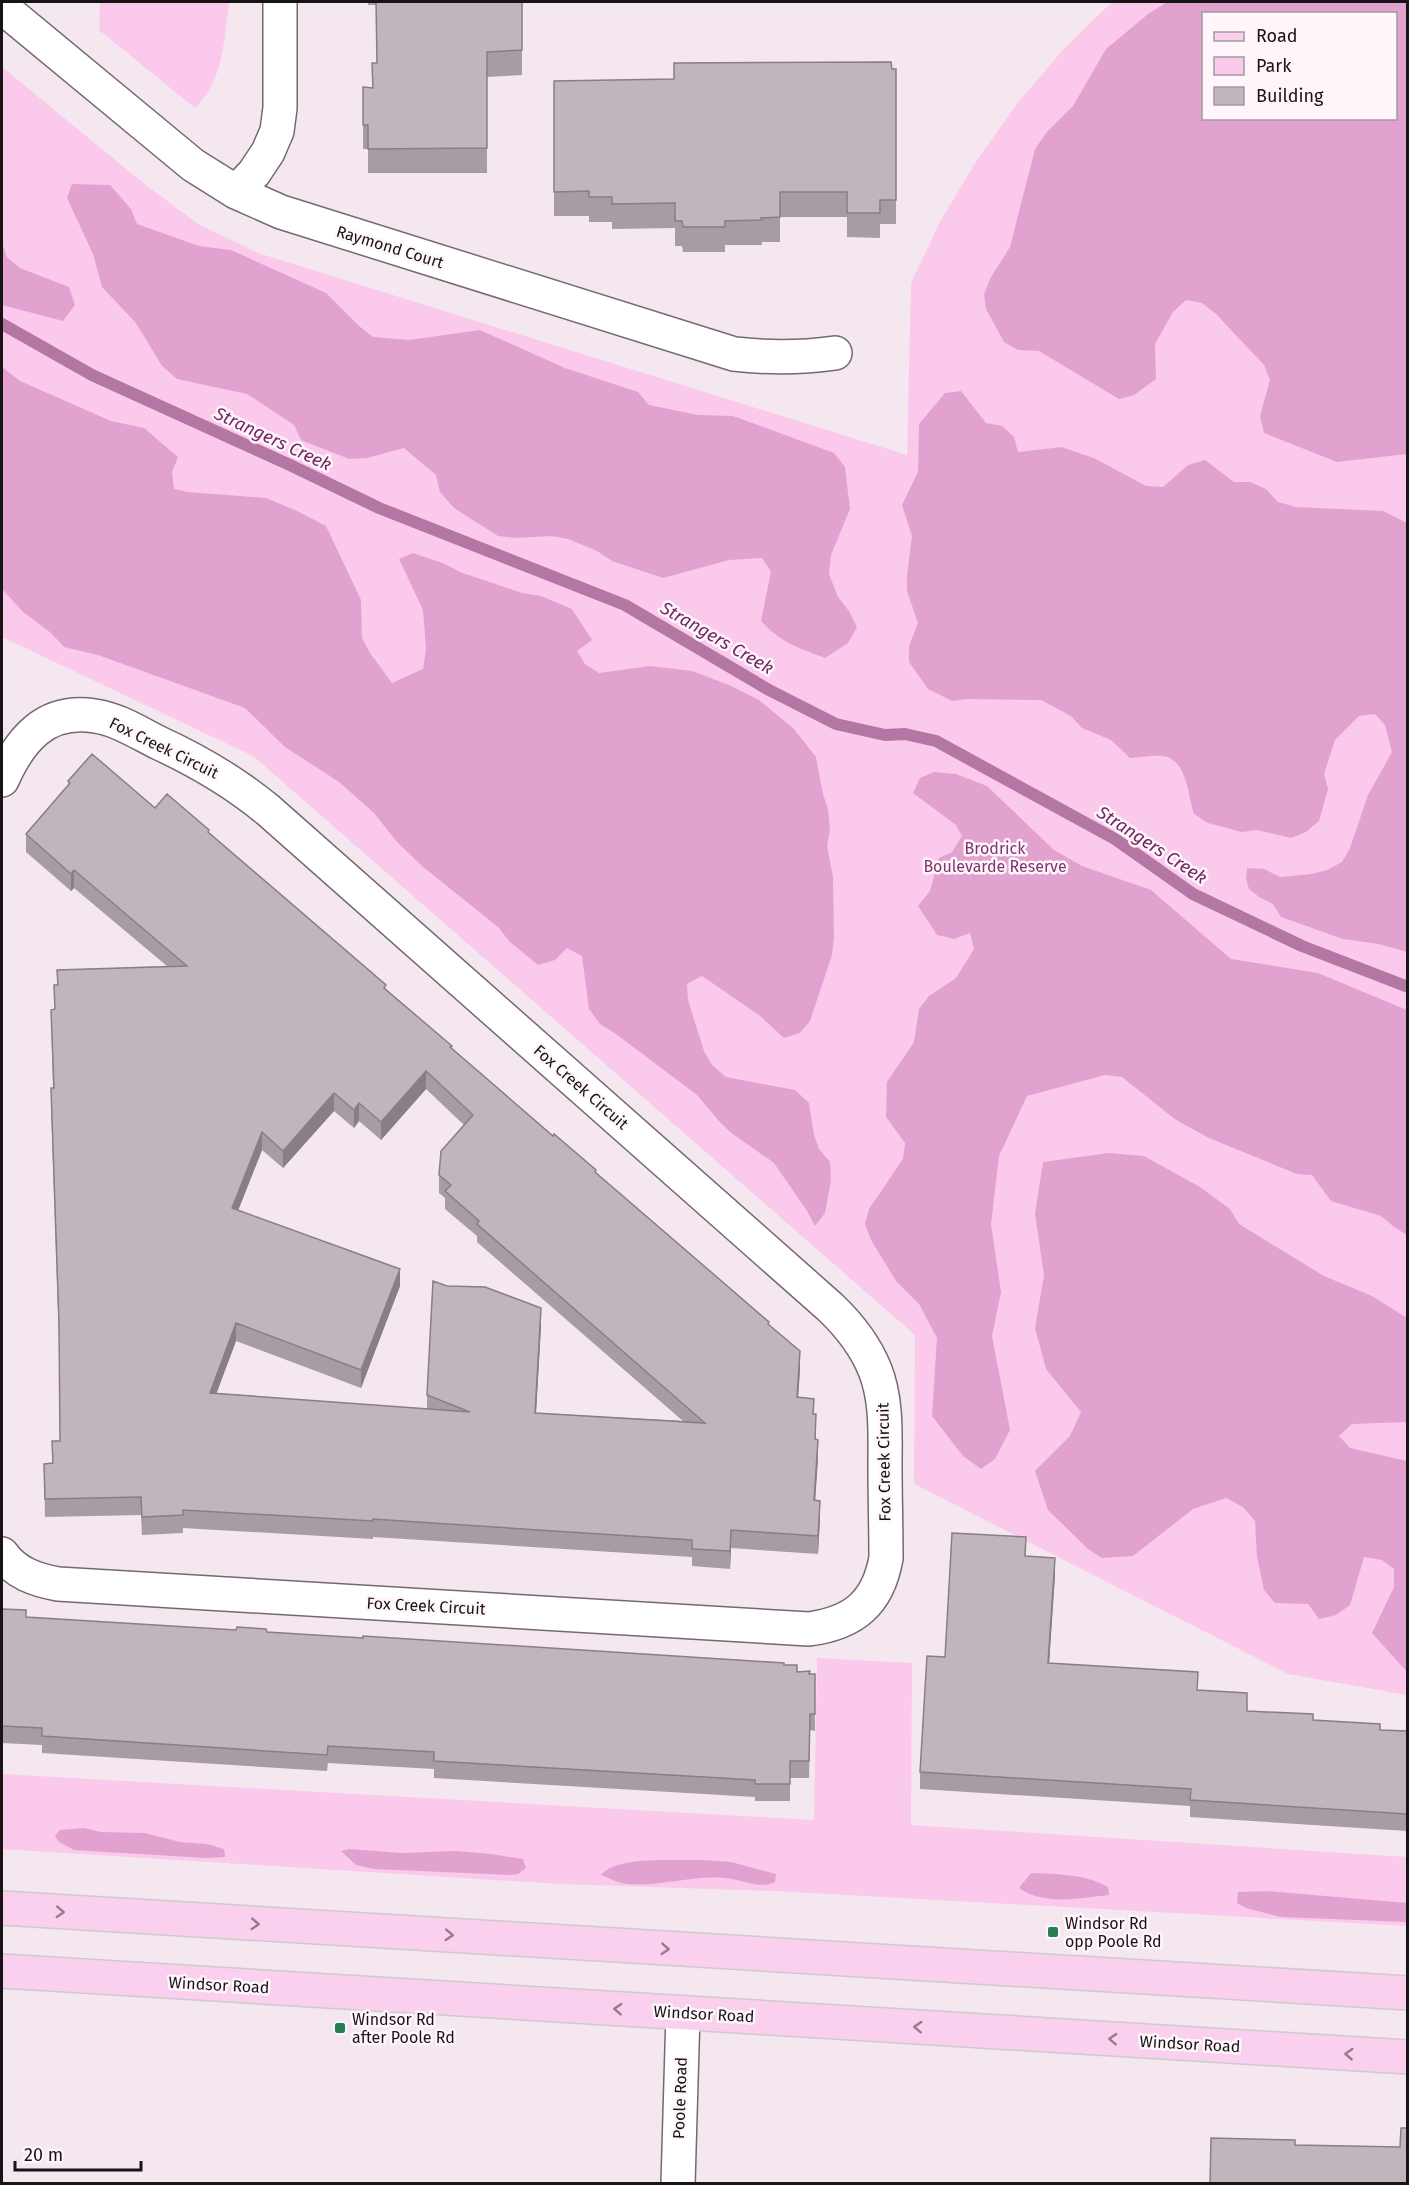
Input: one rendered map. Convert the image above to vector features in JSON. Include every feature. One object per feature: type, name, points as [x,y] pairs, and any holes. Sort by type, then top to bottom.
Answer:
[{"type":"main road","points":[[2,1908],[1407,1993]]},
{"type":"main road","name":"Windsor Road","points":[[2,1971],[1407,2057]]},
{"type":"street","points":[[236,192],[254,173],[268,152],[277,131],[280,108],[280,2]]},
{"type":"street","name":"Raymond Court","points":[[2,7],[193,165],[236,192],[281,212],[734,354],[798,358],[835,353]]},
{"type":"street","name":"Fox Creek Circuit","points":[[2,780],[24,740],[39,727],[55,719],[75,715],[96,716],[196,760],[247,792],[285,825],[830,1306],[848,1325],[875,1371],[882,1394],[885,1437],[886,1558],[879,1583],[865,1605],[849,1618],[830,1626],[809,1629],[58,1584],[38,1580],[20,1572],[2,1554]]},
{"type":"street","name":"Poole Road","points":[[678,2184],[683,2013]]},
{"type":"green space","points":[[100,2],[229,2],[224,45],[217,72],[205,97],[195,108],[99,30]]},
{"type":"green space","name":"Brodrick Boulevarde Reserve","points":[[1112,2],[1407,2],[1407,1695],[1288,1674],[914,1484],[915,1335],[253,756],[2,637],[2,67],[147,186],[198,224],[258,253],[907,455],[911,283],[941,220],[977,160],[1017,104],[1062,51]]},
{"type":"green space","points":[[1167,2],[1407,2],[1407,454],[1337,462],[1264,433],[1260,416],[1270,380],[1264,365],[1216,314],[1202,303],[1186,300],[1173,312],[1155,344],[1156,379],[1134,395],[1119,399],[1039,351],[1018,350],[1004,342],[986,309],[984,294],[991,277],[1010,247],[1035,149],[1047,132],[1073,106],[1106,49],[1148,14]]},
{"type":"green space","points":[[72,184],[110,185],[131,209],[137,224],[199,246],[231,250],[326,293],[373,337],[409,340],[480,330],[565,368],[638,392],[649,405],[698,415],[733,416],[834,453],[845,467],[850,509],[831,555],[829,574],[838,597],[849,611],[857,627],[848,643],[825,658],[790,644],[768,628],[761,621],[771,572],[762,558],[729,560],[663,578],[612,561],[597,551],[568,539],[551,536],[517,538],[498,536],[454,508],[440,492],[436,475],[404,448],[367,458],[349,459],[301,440],[294,425],[247,394],[177,379],[162,366],[136,323],[102,287],[93,254],[67,198]]},
{"type":"green space","points":[[2,243],[7,257],[20,268],[69,287],[75,305],[63,321],[2,305]]},
{"type":"green space","points":[[2,367],[20,381],[111,421],[144,428],[178,457],[172,472],[174,489],[266,498],[326,526],[361,600],[362,638],[392,683],[423,669],[426,649],[423,610],[399,559],[413,553],[460,572],[522,593],[541,596],[572,609],[592,640],[577,651],[585,664],[599,673],[650,666],[692,671],[729,685],[759,700],[794,729],[816,757],[828,809],[830,830],[827,845],[833,877],[832,955],[810,1021],[800,1033],[784,1038],[759,1015],[702,976],[687,984],[688,1000],[704,1051],[712,1065],[726,1077],[795,1090],[809,1103],[814,1135],[819,1149],[830,1162],[831,1180],[825,1213],[815,1226],[774,1163],[730,1132],[697,1095],[600,1024],[589,1009],[582,956],[567,948],[555,960],[538,965],[510,942],[498,927],[422,866],[397,842],[374,813],[339,782],[285,747],[245,708],[98,655],[64,647],[51,633],[23,612],[2,589]]},
{"type":"green space","points":[[961,391],[986,423],[1002,426],[1014,437],[1018,452],[1062,447],[1096,459],[1146,486],[1163,487],[1188,465],[1205,460],[1234,482],[1250,482],[1266,489],[1278,502],[1296,507],[1383,511],[1407,523],[1407,952],[1379,944],[1343,939],[1281,917],[1273,904],[1249,889],[1246,879],[1247,868],[1264,869],[1280,877],[1311,874],[1327,870],[1342,862],[1350,848],[1368,795],[1392,752],[1385,725],[1375,714],[1359,716],[1335,740],[1324,774],[1328,789],[1319,821],[1306,832],[1291,838],[1257,830],[1242,832],[1208,823],[1194,814],[1182,771],[1171,759],[1163,756],[1130,758],[1111,740],[1082,728],[1071,716],[1041,700],[967,699],[952,701],[928,689],[909,662],[909,646],[918,623],[907,591],[912,536],[902,505],[918,472],[919,424],[945,393]]},
{"type":"green space","points":[[934,772],[956,774],[987,786],[1054,850],[1082,866],[1151,890],[1231,959],[1318,973],[1407,1010],[1407,1235],[1381,1216],[1331,1201],[1312,1175],[1297,1174],[1209,1138],[1176,1120],[1122,1077],[1105,1075],[1027,1096],[999,1156],[991,1224],[1001,1292],[992,1336],[1010,1430],[995,1459],[981,1469],[963,1456],[932,1416],[937,1338],[919,1304],[896,1281],[871,1240],[865,1224],[869,1209],[903,1159],[905,1143],[886,1117],[887,1082],[914,1042],[919,1009],[929,996],[956,978],[974,949],[970,933],[954,939],[937,935],[918,906],[930,891],[939,858],[952,852],[962,836],[956,825],[913,793],[920,778]]},
{"type":"green space","points":[[1109,1153],[1144,1156],[1200,1187],[1230,1209],[1239,1224],[1324,1276],[1372,1296],[1407,1318],[1407,1422],[1352,1424],[1339,1436],[1350,1448],[1407,1461],[1407,1672],[1372,1633],[1394,1587],[1394,1569],[1382,1560],[1364,1557],[1350,1605],[1336,1615],[1319,1619],[1308,1604],[1275,1603],[1264,1590],[1257,1557],[1255,1521],[1243,1507],[1226,1498],[1193,1509],[1133,1556],[1102,1558],[1088,1549],[1048,1510],[1035,1471],[1070,1436],[1081,1412],[1046,1369],[1035,1328],[1044,1275],[1035,1214],[1043,1162]]},
{"type":"green space","points":[[817,1658],[912,1663],[911,1825],[1407,1857],[1407,1926],[775,1891],[559,1884],[2,1849],[2,1774],[814,1820]]},
{"type":"green space","points":[[84,1828],[101,1832],[145,1833],[180,1842],[207,1844],[224,1849],[225,1857],[206,1858],[74,1850],[59,1842],[55,1836],[60,1830]]},
{"type":"green space","points":[[349,1849],[402,1853],[455,1851],[491,1854],[523,1859],[526,1868],[518,1874],[511,1875],[374,1869],[356,1865],[341,1851]]},
{"type":"green space","points":[[703,1860],[731,1862],[776,1874],[775,1882],[757,1885],[731,1879],[701,1878],[652,1884],[627,1884],[601,1875],[620,1864],[633,1862]]},
{"type":"green space","points":[[1031,1873],[1090,1879],[1108,1887],[1109,1895],[1051,1899],[1029,1894],[1019,1888]]},
{"type":"green space","points":[[1267,1891],[1407,1903],[1407,1922],[1281,1917],[1246,1908],[1237,1903],[1238,1892]]},
{"type":"building","points":[[376,2],[522,2],[522,50],[487,52],[487,148],[368,149],[368,125],[363,125],[363,87],[373,88],[372,63],[377,63]]},
{"type":"building","points":[[891,62],[892,69],[896,69],[896,200],[880,200],[880,213],[847,213],[847,192],[780,192],[780,217],[725,221],[725,227],[683,227],[682,221],[675,221],[675,203],[612,204],[612,197],[589,197],[589,191],[554,192],[554,81],[674,79],[674,63]]},
{"type":"building","points":[[92,754],[155,808],[167,794],[386,985],[384,988],[452,1046],[450,1047],[596,1170],[595,1172],[800,1351],[797,1397],[814,1399],[813,1414],[816,1414],[815,1439],[818,1440],[814,1500],[820,1501],[818,1536],[731,1530],[730,1551],[692,1549],[692,1540],[373,1519],[373,1521],[183,1510],[183,1515],[142,1517],[141,1497],[45,1499],[44,1464],[53,1463],[52,1441],[60,1441],[59,1324],[51,1088],[54,1088],[51,1010],[55,1009],[54,985],[58,985],[57,970],[187,966],[74,870],[71,874],[26,834],[70,783],[68,781]],"holes":[[[426,1071],[473,1115],[441,1151],[439,1175],[451,1185],[445,1191],[479,1221],[477,1224],[705,1423],[535,1413],[541,1308],[485,1287],[447,1286],[433,1281],[427,1395],[470,1412],[210,1393],[236,1323],[361,1370],[400,1269],[232,1208],[262,1132],[283,1151],[334,1093],[354,1110],[359,1103],[381,1122]]]},
{"type":"building","points":[[952,1533],[1026,1537],[1025,1556],[1055,1558],[1048,1663],[1198,1672],[1197,1690],[1247,1693],[1247,1711],[1313,1714],[1313,1720],[1380,1724],[1380,1730],[1407,1731],[1407,1814],[1190,1800],[1191,1789],[920,1772],[927,1656],[945,1657]]},
{"type":"building","points":[[2,1609],[26,1610],[26,1617],[236,1630],[237,1627],[266,1629],[267,1632],[363,1638],[363,1636],[797,1665],[797,1672],[810,1671],[809,1674],[815,1674],[815,1714],[810,1714],[809,1761],[790,1761],[790,1784],[755,1784],[755,1780],[434,1761],[434,1752],[328,1746],[327,1755],[42,1736],[42,1728],[2,1726]]},
{"type":"building","points":[[1401,2128],[1407,2128],[1407,2184],[1210,2184],[1211,2138],[1295,2140],[1295,2145],[1400,2147]]},
{"type":"waterway","name":"Strangers Creek","points":[[2,324],[92,375],[379,508],[625,605],[769,690],[836,724],[885,735],[905,734],[936,741],[1115,839],[1193,894],[1302,946],[1408,987]]},
{"type":"place","name":"Windsor Rd opp Poole Rd","points":[[1053,1932]]},
{"type":"place","name":"Windsor Rd after Poole Rd","points":[[340,2028]]}]
